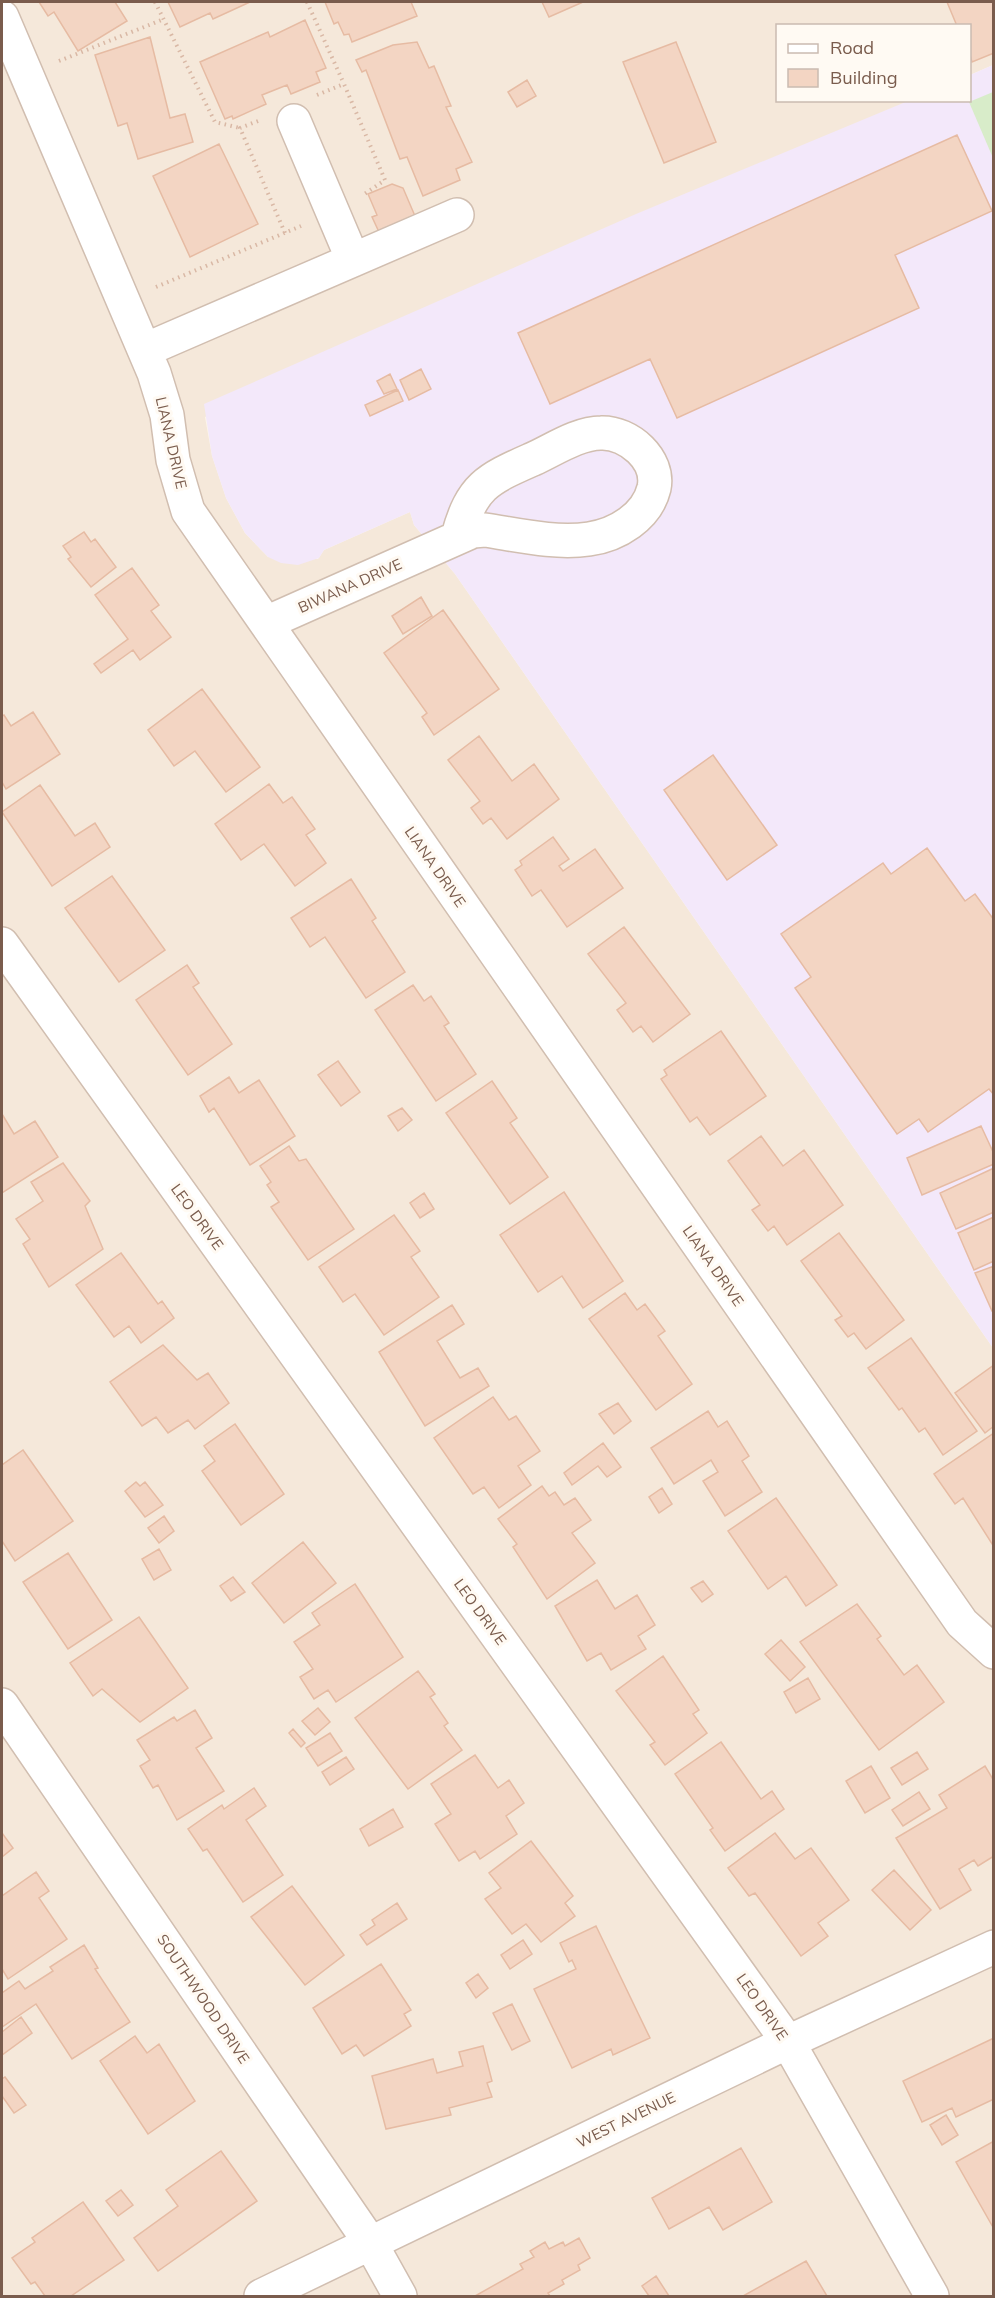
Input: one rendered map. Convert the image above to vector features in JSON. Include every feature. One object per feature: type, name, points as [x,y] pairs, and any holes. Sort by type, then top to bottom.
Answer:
[{"type":"street","name":"LIANA DRIVE","points":[[2,17],[145,350],[167,415],[172,460],[188,511],[962,1623],[993,1652]]},
{"type":"street","points":[[294,121],[353,260]]},
{"type":"street","points":[[145,350],[457,215]]},
{"type":"street","name":"BIWANA DRIVE","points":[[266,623],[446,542],[485,530],[566,540],[589,539],[610,533],[634,520],[647,506],[654,487],[652,472],[635,443],[622,436],[593,433],[489,479],[446,542]]},
{"type":"street","name":"LEO DRIVE","points":[[2,944],[788,2042],[932,2296]]},
{"type":"street","name":"SOUTHWOOD DRIVE","points":[[2,1705],[371,2244],[400,2296]]},
{"type":"street","name":"WEST AVENUE","points":[[261,2296],[788,2042],[993,1947]]},
{"type":"path","points":[[155,2],[215,122],[240,128]]},
{"type":"path","points":[[307,2],[344,84]]},
{"type":"path","points":[[55,62],[164,19]]},
{"type":"path","points":[[152,289],[306,224]]},
{"type":"shaded area","points":[[2,2],[993,2],[993,65],[971,75],[971,24],[776,24],[776,102],[907,102],[205,417],[212,456],[226,498],[245,533],[268,557],[318,559],[324,550],[410,512],[414,525],[455,574],[993,1348],[993,2296],[2,2296]]},
{"type":"shaded area","points":[[993,65],[993,1348],[455,574],[414,525],[410,512],[324,550],[319,558],[298,565],[281,563],[268,557],[245,533],[226,498],[212,456],[204,404],[636,214],[906,102],[971,102],[971,75]]},
{"type":"green space","points":[[993,92],[993,158],[969,102]]},
{"type":"building","points":[[39,2],[115,2],[127,21],[78,51],[54,12],[48,16]]},
{"type":"building","points":[[168,2],[250,2],[213,19],[210,13],[180,27]]},
{"type":"building","points":[[325,2],[411,2],[417,16],[352,42],[349,34],[344,35],[338,22],[334,24]]},
{"type":"building","points":[[542,2],[583,2],[549,17]]},
{"type":"building","points":[[947,2],[994,2],[994,53],[972,62],[971,24],[956,24]]},
{"type":"building","points":[[305,20],[326,68],[316,72],[320,82],[291,94],[287,85],[262,95],[266,104],[233,119],[232,116],[225,119],[200,62],[268,32],[270,37]]},
{"type":"building","points":[[150,37],[170,118],[185,114],[193,142],[138,159],[127,123],[118,126],[95,55]]},
{"type":"building","points":[[417,42],[429,68],[434,66],[451,106],[446,107],[472,162],[456,169],[460,180],[423,196],[407,157],[400,159],[366,70],[362,72],[356,60],[393,45]]},
{"type":"building","points":[[676,42],[716,142],[664,163],[623,62]]},
{"type":"building","points":[[527,80],[536,96],[517,107],[508,92]]},
{"type":"building","points":[[957,135],[992,211],[895,255],[919,308],[677,418],[650,359],[550,404],[518,333]]},
{"type":"building","points":[[219,144],[258,224],[190,257],[153,176]]},
{"type":"building","points":[[392,184],[403,188],[415,216],[379,232],[372,217],[377,215],[368,194]]},
{"type":"building","points":[[421,369],[431,389],[409,400],[400,380]]},
{"type":"building","points":[[390,374],[397,389],[384,394],[377,381]]},
{"type":"building","points":[[398,390],[403,401],[370,416],[365,405]]},
{"type":"building","points":[[84,532],[91,542],[95,539],[116,567],[91,587],[68,559],[71,557],[63,546]]},
{"type":"building","points":[[132,568],[159,605],[151,611],[171,637],[140,660],[133,650],[101,673],[94,664],[128,639],[95,595]]},
{"type":"building","points":[[421,597],[432,616],[403,634],[392,616]]},
{"type":"building","points":[[443,610],[499,689],[434,735],[422,717],[427,713],[384,653]]},
{"type":"building","points":[[202,689],[260,767],[226,792],[195,751],[174,766],[148,730]]},
{"type":"building","points":[[33,712],[60,754],[6,789],[2,782],[2,716],[4,715],[11,726]]},
{"type":"building","points":[[479,736],[512,781],[534,764],[559,799],[507,839],[491,818],[483,824],[471,808],[480,801],[448,760]]},
{"type":"building","points":[[713,755],[777,845],[727,880],[664,790]]},
{"type":"building","points":[[269,784],[283,803],[292,797],[315,829],[306,835],[326,863],[295,886],[264,844],[241,860],[215,824]]},
{"type":"building","points":[[40,785],[75,836],[95,823],[110,847],[52,886],[2,812]]},
{"type":"building","points":[[553,837],[569,859],[559,866],[563,871],[595,849],[623,888],[567,927],[541,890],[532,896],[515,870],[522,865],[520,861]]},
{"type":"building","points":[[927,848],[965,901],[975,894],[994,920],[994,1095],[989,1089],[928,1132],[919,1119],[897,1134],[795,988],[811,977],[781,934],[883,863],[891,874]]},
{"type":"building","points":[[112,876],[165,950],[119,982],[65,908]]},
{"type":"building","points":[[351,879],[376,918],[372,921],[405,972],[366,998],[325,937],[310,947],[291,918]]},
{"type":"building","points":[[624,927],[690,1014],[653,1042],[641,1026],[633,1032],[617,1010],[626,1003],[588,954]]},
{"type":"building","points":[[187,965],[199,983],[193,987],[232,1044],[188,1075],[136,1000]]},
{"type":"building","points":[[413,985],[424,1001],[431,996],[449,1023],[444,1026],[476,1074],[436,1101],[375,1010]]},
{"type":"building","points":[[721,1031],[766,1096],[710,1135],[697,1117],[690,1122],[661,1079],[667,1075],[664,1070]]},
{"type":"building","points":[[338,1061],[360,1092],[341,1106],[318,1075]]},
{"type":"building","points":[[229,1077],[239,1093],[259,1080],[295,1136],[250,1165],[214,1108],[209,1112],[200,1096]]},
{"type":"building","points":[[492,1081],[517,1118],[510,1123],[548,1177],[510,1204],[446,1113]]},
{"type":"building","points":[[402,1108],[412,1120],[398,1131],[388,1116]]},
{"type":"building","points":[[2,1114],[14,1134],[35,1121],[58,1157],[2,1193]]},
{"type":"building","points":[[981,1126],[994,1154],[994,1164],[922,1195],[907,1158]]},
{"type":"building","points":[[761,1136],[783,1166],[804,1150],[843,1205],[787,1245],[774,1226],[768,1231],[752,1210],[760,1205],[728,1161]]},
{"type":"building","points":[[289,1146],[299,1161],[306,1159],[354,1229],[308,1260],[271,1207],[279,1202],[267,1185],[271,1182],[260,1166]]},
{"type":"building","points":[[63,1163],[90,1201],[85,1206],[103,1249],[49,1287],[23,1244],[30,1239],[16,1219],[43,1201],[31,1182]]},
{"type":"building","points":[[994,1168],[994,1212],[956,1229],[940,1193]]},
{"type":"building","points":[[564,1192],[623,1281],[583,1308],[562,1276],[538,1292],[500,1235]]},
{"type":"building","points":[[424,1193],[434,1209],[420,1218],[410,1203]]},
{"type":"building","points":[[394,1215],[420,1251],[411,1257],[439,1297],[384,1335],[355,1294],[343,1302],[319,1267]]},
{"type":"building","points":[[994,1217],[994,1261],[974,1270],[958,1233]]},
{"type":"building","points":[[839,1233],[904,1320],[866,1349],[854,1333],[848,1337],[835,1320],[842,1316],[801,1261]]},
{"type":"building","points":[[121,1253],[158,1304],[162,1301],[174,1318],[141,1343],[129,1326],[114,1337],[76,1285]]},
{"type":"building","points":[[994,1266],[994,1310],[992,1311],[975,1273]]},
{"type":"building","points":[[625,1293],[637,1310],[645,1304],[665,1331],[658,1336],[692,1384],[656,1410],[589,1319]]},
{"type":"building","points":[[452,1305],[464,1324],[437,1341],[460,1378],[478,1368],[489,1386],[425,1426],[379,1352]]},
{"type":"building","points":[[911,1338],[977,1431],[943,1455],[925,1428],[919,1432],[902,1408],[899,1410],[868,1368]]},
{"type":"building","points":[[163,1345],[197,1380],[208,1373],[229,1403],[195,1429],[188,1420],[168,1433],[156,1417],[142,1426],[110,1382]]},
{"type":"building","points":[[994,1365],[994,1426],[985,1433],[955,1393]]},
{"type":"building","points":[[493,1397],[509,1420],[516,1416],[540,1451],[518,1466],[531,1485],[499,1508],[484,1487],[473,1494],[434,1438]]},
{"type":"building","points":[[618,1403],[631,1421],[614,1434],[599,1414]]},
{"type":"building","points":[[708,1411],[718,1427],[727,1421],[749,1456],[742,1461],[762,1492],[725,1516],[703,1481],[718,1472],[711,1460],[674,1484],[651,1448]]},
{"type":"building","points":[[235,1424],[284,1494],[241,1525],[202,1471],[215,1461],[204,1446]]},
{"type":"building","points":[[994,1433],[994,1547],[963,1498],[955,1504],[934,1474]]},
{"type":"building","points":[[603,1443],[621,1467],[607,1477],[598,1466],[572,1485],[564,1473]]},
{"type":"building","points":[[23,1450],[73,1521],[15,1561],[2,1541],[2,1465]]},
{"type":"building","points":[[136,1482],[140,1486],[145,1482],[163,1505],[145,1517],[125,1491]]},
{"type":"building","points":[[542,1486],[549,1496],[555,1492],[564,1505],[575,1498],[591,1520],[572,1533],[595,1563],[547,1599],[513,1547],[517,1544],[498,1519]]},
{"type":"building","points":[[662,1488],[672,1504],[659,1513],[649,1497]]},
{"type":"building","points":[[776,1498],[837,1585],[806,1606],[786,1576],[768,1589],[728,1531]]},
{"type":"building","points":[[164,1516],[174,1531],[159,1543],[148,1528]]},
{"type":"building","points":[[303,1542],[336,1583],[284,1623],[252,1583]]},
{"type":"building","points":[[159,1549],[171,1570],[154,1580],[142,1559]]},
{"type":"building","points":[[68,1553],[112,1620],[68,1649],[23,1582]]},
{"type":"building","points":[[233,1577],[245,1592],[231,1601],[220,1586]]},
{"type":"building","points":[[597,1580],[615,1609],[637,1595],[655,1625],[638,1636],[646,1649],[611,1670],[601,1653],[587,1661],[555,1606]]},
{"type":"building","points":[[703,1581],[713,1594],[702,1602],[691,1588]]},
{"type":"building","points":[[355,1584],[403,1657],[336,1702],[328,1690],[314,1699],[300,1677],[313,1669],[294,1642],[320,1625],[312,1613]]},
{"type":"building","points":[[857,1604],[881,1636],[877,1639],[904,1675],[917,1665],[944,1702],[879,1750],[800,1642]]},
{"type":"building","points":[[139,1617],[188,1688],[140,1722],[102,1689],[93,1696],[70,1663]]},
{"type":"building","points":[[781,1640],[805,1667],[790,1681],[765,1654]]},
{"type":"building","points":[[663,1656],[699,1710],[693,1714],[707,1733],[665,1765],[650,1745],[655,1742],[616,1691]]},
{"type":"building","points":[[418,1671],[435,1694],[430,1697],[448,1723],[444,1726],[462,1750],[408,1789],[355,1718]]},
{"type":"building","points":[[808,1678],[820,1699],[796,1713],[784,1692]]},
{"type":"building","points":[[318,1708],[330,1722],[315,1735],[302,1721]]},
{"type":"building","points":[[195,1710],[212,1738],[196,1748],[224,1791],[177,1820],[158,1785],[153,1788],[140,1766],[150,1760],[137,1740],[174,1717],[177,1721]]},
{"type":"building","points":[[293,1729],[305,1743],[301,1747],[289,1733]]},
{"type":"building","points":[[330,1733],[342,1751],[318,1766],[306,1748]]},
{"type":"building","points":[[721,1742],[761,1799],[772,1791],[784,1809],[725,1851],[710,1830],[713,1828],[675,1774]]},
{"type":"building","points":[[917,1752],[928,1769],[902,1785],[891,1768]]},
{"type":"building","points":[[475,1755],[498,1788],[509,1780],[524,1803],[506,1816],[517,1834],[480,1859],[475,1851],[459,1861],[435,1824],[451,1814],[431,1784]]},
{"type":"building","points":[[346,1757],[354,1769],[330,1785],[322,1772]]},
{"type":"building","points":[[871,1766],[890,1798],[865,1813],[846,1781]]},
{"type":"building","points":[[985,1766],[994,1781],[994,1856],[978,1866],[974,1860],[959,1869],[971,1890],[940,1909],[896,1838],[947,1808],[939,1795]]},
{"type":"building","points":[[254,1788],[266,1806],[246,1820],[283,1875],[243,1902],[207,1849],[203,1851],[188,1829],[222,1805],[224,1809]]},
{"type":"building","points":[[919,1792],[930,1809],[903,1826],[892,1810]]},
{"type":"building","points":[[393,1809],[403,1827],[369,1846],[360,1829]]},
{"type":"building","points":[[2,1833],[13,1848],[2,1857]]},
{"type":"building","points":[[775,1833],[795,1859],[811,1848],[849,1900],[818,1923],[828,1936],[801,1956],[755,1893],[749,1896],[728,1868]]},
{"type":"building","points":[[531,1841],[573,1896],[565,1903],[575,1916],[541,1942],[526,1924],[512,1934],[485,1899],[501,1888],[489,1873]]},
{"type":"building","points":[[894,1870],[931,1910],[910,1930],[872,1890]]},
{"type":"building","points":[[36,1872],[49,1891],[39,1898],[67,1939],[8,1979],[2,1969],[2,1896]]},
{"type":"building","points":[[292,1886],[344,1955],[305,1985],[251,1917]]},
{"type":"building","points":[[397,1903],[407,1919],[367,1945],[360,1935],[375,1925],[372,1920]]},
{"type":"building","points":[[596,1926],[650,2038],[613,2055],[611,2049],[572,2068],[534,1989],[576,1969],[572,1960],[569,1962],[560,1943]]},
{"type":"building","points":[[523,1940],[532,1954],[510,1969],[501,1955]]},
{"type":"building","points":[[84,1945],[98,1968],[95,1969],[130,2022],[72,2059],[36,2004],[2,2027],[2,1993],[19,1981],[25,1989],[53,1971],[50,1967]]},
{"type":"building","points":[[381,1964],[411,2010],[404,2014],[411,2026],[364,2056],[356,2045],[342,2054],[313,2008]]},
{"type":"building","points":[[478,1974],[488,1988],[476,1998],[466,1983]]},
{"type":"building","points":[[512,2004],[530,2041],[512,2050],[493,2013]]},
{"type":"building","points":[[21,2017],[32,2033],[2,2055],[2,2032]]},
{"type":"building","points":[[135,2036],[147,2053],[159,2044],[195,2101],[148,2134],[100,2061]]},
{"type":"building","points":[[994,2038],[994,2099],[956,2117],[952,2108],[922,2122],[903,2081]]},
{"type":"building","points":[[483,2046],[492,2081],[487,2083],[492,2097],[449,2108],[451,2115],[386,2129],[372,2076],[433,2059],[437,2073],[463,2066],[459,2052]]},
{"type":"building","points":[[5,2077],[26,2105],[14,2113],[2,2096],[2,2079]]},
{"type":"building","points":[[946,2115],[958,2135],[942,2145],[930,2125]]},
{"type":"building","points":[[994,2141],[994,2229],[956,2162]]},
{"type":"building","points":[[741,2148],[772,2202],[723,2230],[709,2207],[669,2229],[652,2198]]},
{"type":"building","points":[[221,2151],[257,2201],[158,2271],[134,2238],[178,2206],[166,2190]]},
{"type":"building","points":[[121,2190],[133,2205],[118,2216],[106,2201]]},
{"type":"building","points":[[83,2202],[124,2260],[71,2296],[45,2296],[35,2282],[31,2284],[12,2258],[35,2242],[32,2238]]},
{"type":"building","points":[[579,2238],[590,2258],[578,2265],[580,2270],[562,2280],[564,2284],[548,2293],[550,2296],[475,2296],[523,2269],[520,2264],[534,2257],[530,2251],[545,2242],[549,2249],[563,2242],[565,2246]]},
{"type":"building","points":[[806,2261],[827,2296],[743,2296]]},
{"type":"building","points":[[656,2276],[669,2296],[649,2296],[642,2286]]}]
